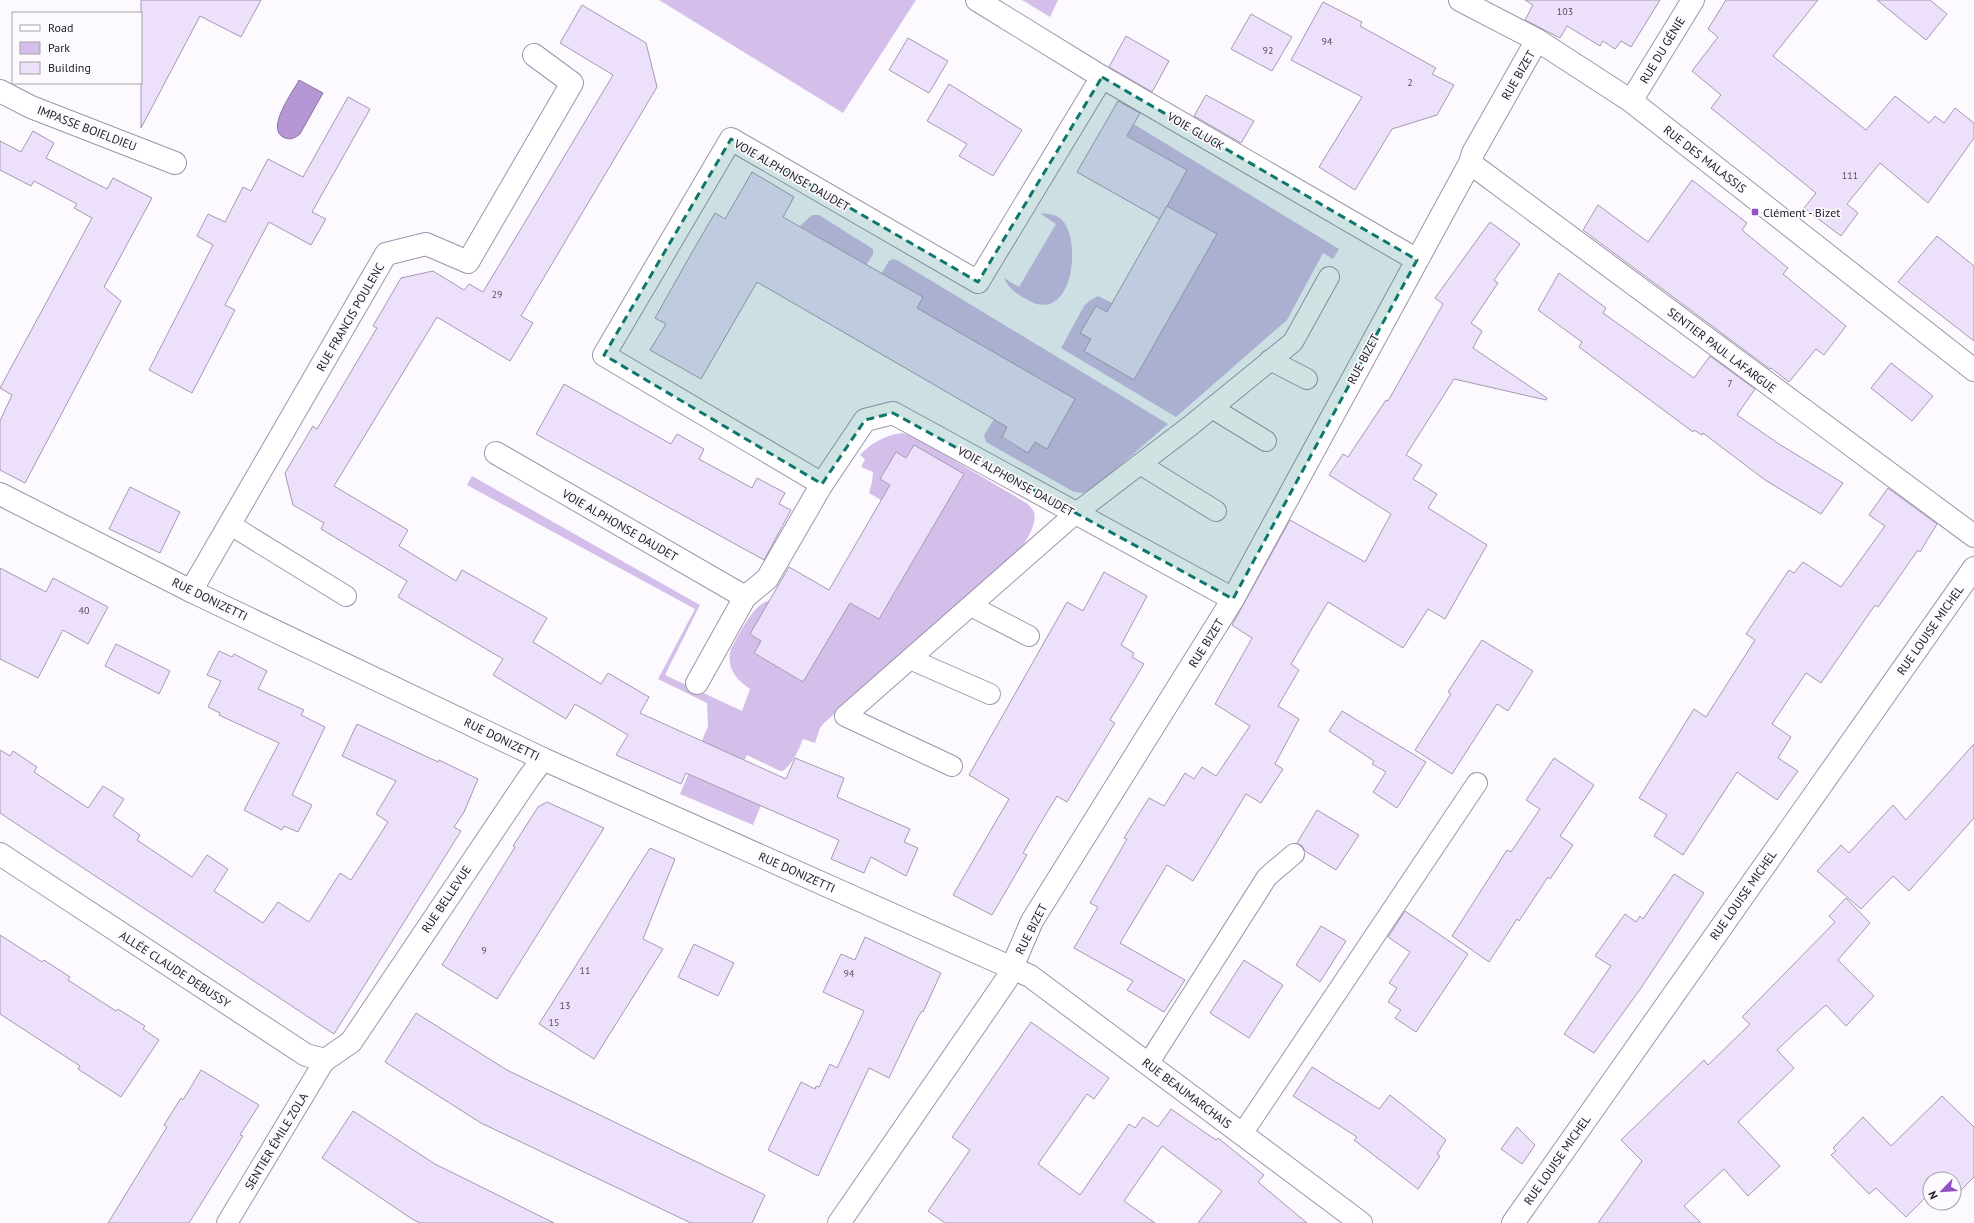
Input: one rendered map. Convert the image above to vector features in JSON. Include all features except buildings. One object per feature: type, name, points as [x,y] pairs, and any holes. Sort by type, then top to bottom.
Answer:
[{"type":"street","name":"VOIE GLUCK","points":[[976,0],[1102,77],[1417,260]]},
{"type":"street","name":"RUE DES MALASSIS","points":[[1460,0],[1538,40],[1631,101],[1974,370]]},
{"type":"street","name":"RUE DU GÉNIE","points":[[1631,101],[1693,0]]},
{"type":"street","name":"RUE BIZET","points":[[839,1223],[1001,989],[1032,921],[1233,599],[1470,163],[1473,153],[1538,40]]},
{"type":"street","name":"RUE FRANCIS POULENC","points":[[191,591],[386,254],[426,244],[468,262],[572,83],[534,55]]},
{"type":"street","name":"VOIE ALPHONSE DAUDET","points":[[822,484],[604,355],[731,139],[978,282],[1102,77]]},
{"type":"street","name":"IMPASSE BOIELDIEU","points":[[0,91],[31,106],[175,163]]},
{"type":"street","name":"SENTIER PAUL LAFARGUE","points":[[1470,163],[1974,536]]},
{"type":"street","name":"VOIE ALPHONSE DAUDET","points":[[697,683],[745,597],[767,579],[822,484],[865,420],[893,413],[1233,599]]},
{"type":"street","name":"VOIE ALPHONSE DAUDET","points":[[496,453],[745,597]]},
{"type":"street","name":"RUE DONIZETTI","points":[[0,494],[191,591],[543,759],[1012,967]]},
{"type":"street","name":"RUE LOUISE MICHEL","points":[[1513,1223],[1974,568]]},
{"type":"street","name":"RUE BELLEVUE","points":[[325,1060],[351,1042],[523,785],[543,759]]},
{"type":"street","name":"ALLÉE CLAUDE DEBUSSY","points":[[0,854],[306,1055],[325,1060]]},
{"type":"street","name":"RUE BEAUMARCHAIS","points":[[1012,967],[1030,976],[1360,1223]]},
{"type":"lane","points":[[952,766],[845,716],[1076,513],[1212,408],[1294,342],[1329,277]]},
{"type":"lane","points":[[1270,360],[1307,379]]},
{"type":"lane","points":[[1212,408],[1266,441]]},
{"type":"lane","points":[[1140,464],[1216,511]]},
{"type":"lane","points":[[229,524],[346,596]]},
{"type":"lane","points":[[971,606],[1029,636]]},
{"type":"lane","points":[[910,659],[990,694]]},
{"type":"lane","points":[[1242,1134],[1476,783]]},
{"type":"lane","points":[[1148,1064],[1267,877],[1294,854]]},
{"type":"lane","name":"SENTIER ÉMILE ZOLA","points":[[227,1223],[325,1060]]},
{"type":"highlighted area","points":[[1102,77],[1417,260],[1233,599],[893,413],[865,420],[822,484],[604,355],[731,139],[978,282]]},
{"type":"green space","points":[[659,0],[916,0],[843,113]]},
{"type":"green space","points":[[1022,0],[1058,0],[1050,17]]},
{"type":"green space","points":[[1127,120],[1339,249],[1333,259],[1323,253],[1287,320],[1176,417],[1061,348],[1084,306],[1098,296],[1112,303],[1107,312],[1096,306],[1080,333],[1091,339],[1084,351],[1134,380],[1217,234],[1167,206],[1187,170],[1114,128]]},
{"type":"green space","points":[[1041,214],[1050,214],[1062,220],[1068,231],[1072,245],[1072,262],[1069,278],[1063,292],[1054,302],[1042,305],[1026,299],[1016,293],[1008,285],[1004,278],[1019,287],[1056,224]]},
{"type":"green space","points":[[812,215],[819,215],[873,249],[873,254],[860,276],[844,252],[805,229],[795,237],[801,225]]},
{"type":"green space","points":[[893,259],[897,260],[1168,424],[1094,488],[1083,493],[1074,492],[986,442],[984,435],[994,419],[1007,427],[1002,438],[1028,453],[1035,442],[1047,449],[1075,399],[917,308],[923,297],[881,274],[889,261]]},
{"type":"green space","points":[[902,433],[913,436],[1028,504],[1034,512],[1034,523],[1027,540],[1017,554],[824,723],[820,728],[815,743],[803,739],[793,760],[787,768],[780,771],[747,755],[744,761],[761,805],[753,825],[680,794],[708,726],[707,703],[658,679],[695,609],[467,485],[472,476],[700,605],[665,675],[742,711],[750,689],[736,677],[733,672],[730,655],[731,649],[749,617],[756,609],[769,600],[776,601],[766,607],[750,634],[761,641],[754,653],[803,682],[850,603],[879,619],[964,474],[914,445],[906,458],[896,452],[880,479],[890,485],[881,500],[869,493],[873,472],[861,467],[865,459],[860,455],[879,440]]},
{"type":"shaded area","points":[[299,80],[323,93],[300,134],[296,137],[287,139],[279,134],[277,127],[282,110]]},
{"type":"place","name":"Clément - Bizet","points":[[1755,212]]}]
